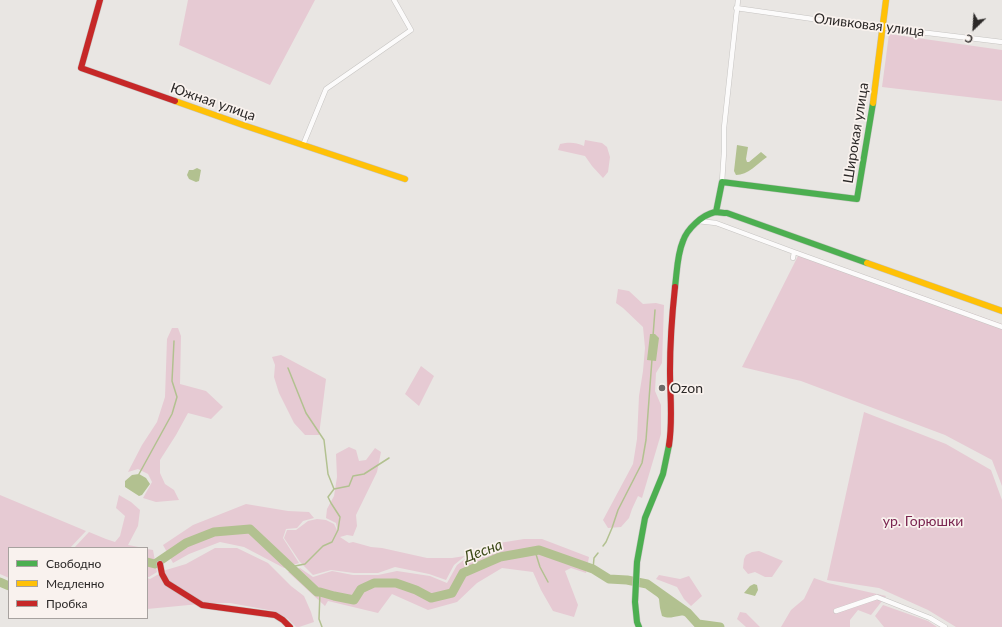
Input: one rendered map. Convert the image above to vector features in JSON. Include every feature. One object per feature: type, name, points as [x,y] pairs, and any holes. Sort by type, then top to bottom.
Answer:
[{"type":"street","name":"Южная улица","points":[[100,0],[81,68],[243,125],[405,179]]},
{"type":"street","points":[[303,145],[326,89],[411,30],[394,0]]},
{"type":"street","points":[[716,212],[722,182],[724,128],[738,0]]},
{"type":"street","name":"Широкая улица","points":[[722,182],[857,199],[875,90],[886,0]]},
{"type":"street","name":"Оливковая улица","points":[[736,8],[1002,42]]},
{"type":"street","points":[[639,627],[635,602],[637,562],[645,518],[663,474],[671,433],[670,369],[672,312],[679,255],[683,240],[692,226],[706,215],[716,212],[727,213],[1002,311]]},
{"type":"street","points":[[698,221],[716,223],[794,255],[1002,327]]},
{"type":"street","points":[[160,564],[162,574],[167,583],[202,605],[275,615],[290,627]]},
{"type":"street","points":[[836,611],[878,597],[930,618],[945,627]]},
{"type":"green space","points":[[188,0],[315,0],[270,85],[179,45]]},
{"type":"green space","points":[[889,34],[1002,50],[1002,101],[882,87]]},
{"type":"green space","points":[[585,140],[602,143],[607,147],[610,157],[608,172],[603,178],[585,156],[558,150],[560,144],[563,143],[575,143],[584,146]]},
{"type":"green space","points":[[800,252],[1002,324],[1002,486],[992,460],[945,435],[801,381],[742,367]]},
{"type":"green space","points":[[618,289],[629,291],[643,304],[656,303],[664,305],[662,363],[656,373],[655,391],[661,405],[661,434],[642,498],[638,496],[629,518],[621,527],[608,528],[603,520],[633,464],[637,439],[639,396],[645,348],[643,327],[616,303]]},
{"type":"green space","points":[[172,328],[178,328],[181,336],[180,384],[206,391],[223,407],[211,419],[188,413],[160,460],[160,473],[165,484],[174,490],[179,500],[156,502],[143,498],[152,482],[148,474],[138,469],[128,472],[142,445],[157,422],[165,397],[167,339]]},
{"type":"green space","points":[[281,355],[326,379],[319,435],[305,435],[294,423],[279,393],[274,377],[275,365],[272,357]]},
{"type":"green space","points":[[421,366],[434,376],[419,406],[405,394]]},
{"type":"green space","name":"ур. Горюшки","points":[[864,412],[946,444],[991,470],[1002,500],[1002,627],[956,627],[928,610],[879,588],[827,580]]},
{"type":"green space","points":[[349,447],[356,450],[359,461],[366,460],[375,448],[381,452],[377,472],[356,515],[357,526],[353,536],[347,535],[340,537],[349,543],[353,542],[427,558],[452,558],[465,556],[454,565],[446,580],[429,574],[395,567],[378,573],[354,573],[331,570],[313,575],[300,562],[284,538],[287,530],[296,530],[308,521],[317,519],[326,520],[334,524],[338,532],[336,523],[326,518],[327,509],[334,496],[337,477],[336,454]]},
{"type":"green space","points":[[0,495],[86,531],[71,547],[8,547],[8,578],[0,574]]},
{"type":"green space","points":[[119,495],[131,502],[140,510],[138,526],[128,545],[139,547],[75,547],[89,532],[115,542],[120,536],[125,516],[116,508]]},
{"type":"green space","points":[[246,504],[288,511],[309,512],[314,518],[303,521],[297,528],[286,529],[283,538],[299,563],[284,568],[244,547],[220,542],[189,554],[173,563],[163,545],[193,525]]},
{"type":"green space","points":[[524,539],[542,539],[589,557],[586,573],[571,568],[565,571],[578,605],[574,617],[553,611],[533,572],[502,568],[477,583],[457,602],[428,610],[392,594],[378,613],[328,601],[325,606],[288,572],[300,568],[313,577],[332,571],[353,575],[378,575],[397,571],[430,576],[447,583],[457,565],[473,553],[493,544]]},
{"type":"green space","points":[[215,548],[237,548],[268,563],[291,586],[304,596],[314,622],[296,627],[288,619],[274,611],[230,603],[210,603],[148,609],[148,578],[150,579],[166,570],[186,564]]},
{"type":"green space","points":[[148,549],[153,550],[157,572],[149,577]]},
{"type":"green space","points":[[759,551],[783,561],[772,577],[765,577],[755,572],[748,574],[743,568],[746,555]]},
{"type":"green space","points":[[659,575],[680,579],[689,576],[702,596],[691,606],[684,599],[677,587],[656,579]]},
{"type":"green space","points":[[814,578],[828,583],[886,596],[871,615],[858,610],[850,620],[850,627],[781,627],[791,610],[804,599]]},
{"type":"green space","points":[[883,605],[928,621],[937,627],[884,627],[875,616]]},
{"type":"green space","points":[[740,612],[746,613],[760,627],[746,627],[737,619]]},
{"type":"shaded area","points":[[737,145],[748,147],[747,162],[761,152],[767,157],[748,171],[740,175],[736,175],[734,171]]},
{"type":"shaded area","points":[[197,168],[201,170],[199,181],[196,182],[189,179],[187,175],[189,170]]},
{"type":"shaded area","points":[[650,334],[655,334],[659,338],[656,361],[647,360]]},
{"type":"shaded area","points":[[139,474],[146,478],[150,484],[142,495],[139,496],[125,487],[125,481],[132,475]]},
{"type":"shaded area","points":[[754,584],[757,585],[758,590],[755,596],[744,593],[750,586]]},
{"type":"shaded area","points":[[651,587],[689,615],[669,618],[662,616],[659,599]]},
{"type":"waterway","points":[[653,336],[655,310]]},
{"type":"waterway","points":[[139,474],[172,414],[177,397],[172,381],[174,341]]},
{"type":"waterway","points":[[603,546],[612,528],[618,510],[642,463],[646,440],[652,359]]},
{"type":"waterway","points":[[288,368],[306,413],[324,440],[328,474],[334,489]]},
{"type":"waterway","points":[[290,567],[305,564],[323,546],[332,542],[338,530],[340,517],[328,497],[334,489],[349,486],[353,476],[364,474],[389,458]]},
{"type":"waterway","name":"Десна","points":[[148,562],[155,564],[186,543],[214,532],[250,529],[317,592],[354,600],[361,589],[374,583],[396,583],[416,590],[431,598],[452,593],[463,573],[500,557],[539,550],[593,569],[609,579],[627,580],[647,584],[688,613],[698,624],[720,627]]},
{"type":"waterway","points":[[535,551],[540,567],[548,582]]},
{"type":"waterway","points":[[593,569],[594,558],[598,553]]},
{"type":"waterway","name":"Десна","points":[[0,582],[8,586]]},
{"type":"waterway","points":[[320,592],[319,619],[322,627]]},
{"type":"traffic: fast","points":[[716,212],[722,182],[857,199],[873,103]]},
{"type":"traffic: fast","points":[[675,287],[678,258],[685,236],[691,227],[700,219],[715,212],[727,213],[867,263]]},
{"type":"traffic: fast","points":[[639,627],[635,602],[637,562],[645,518],[663,474],[669,445]]},
{"type":"traffic: slow","points":[[873,103],[886,0]]},
{"type":"traffic: slow","points":[[175,101],[405,179]]},
{"type":"traffic: slow","points":[[867,263],[1002,311]]},
{"type":"traffic: jam","points":[[100,0],[81,68],[175,101]]},
{"type":"traffic: jam","points":[[669,445],[671,417],[670,350],[675,287]]},
{"type":"traffic: jam","points":[[160,564],[162,574],[167,583],[202,605],[275,615],[290,627]]},
{"type":"place","name":"Ozon","points":[[662,388]]}]
